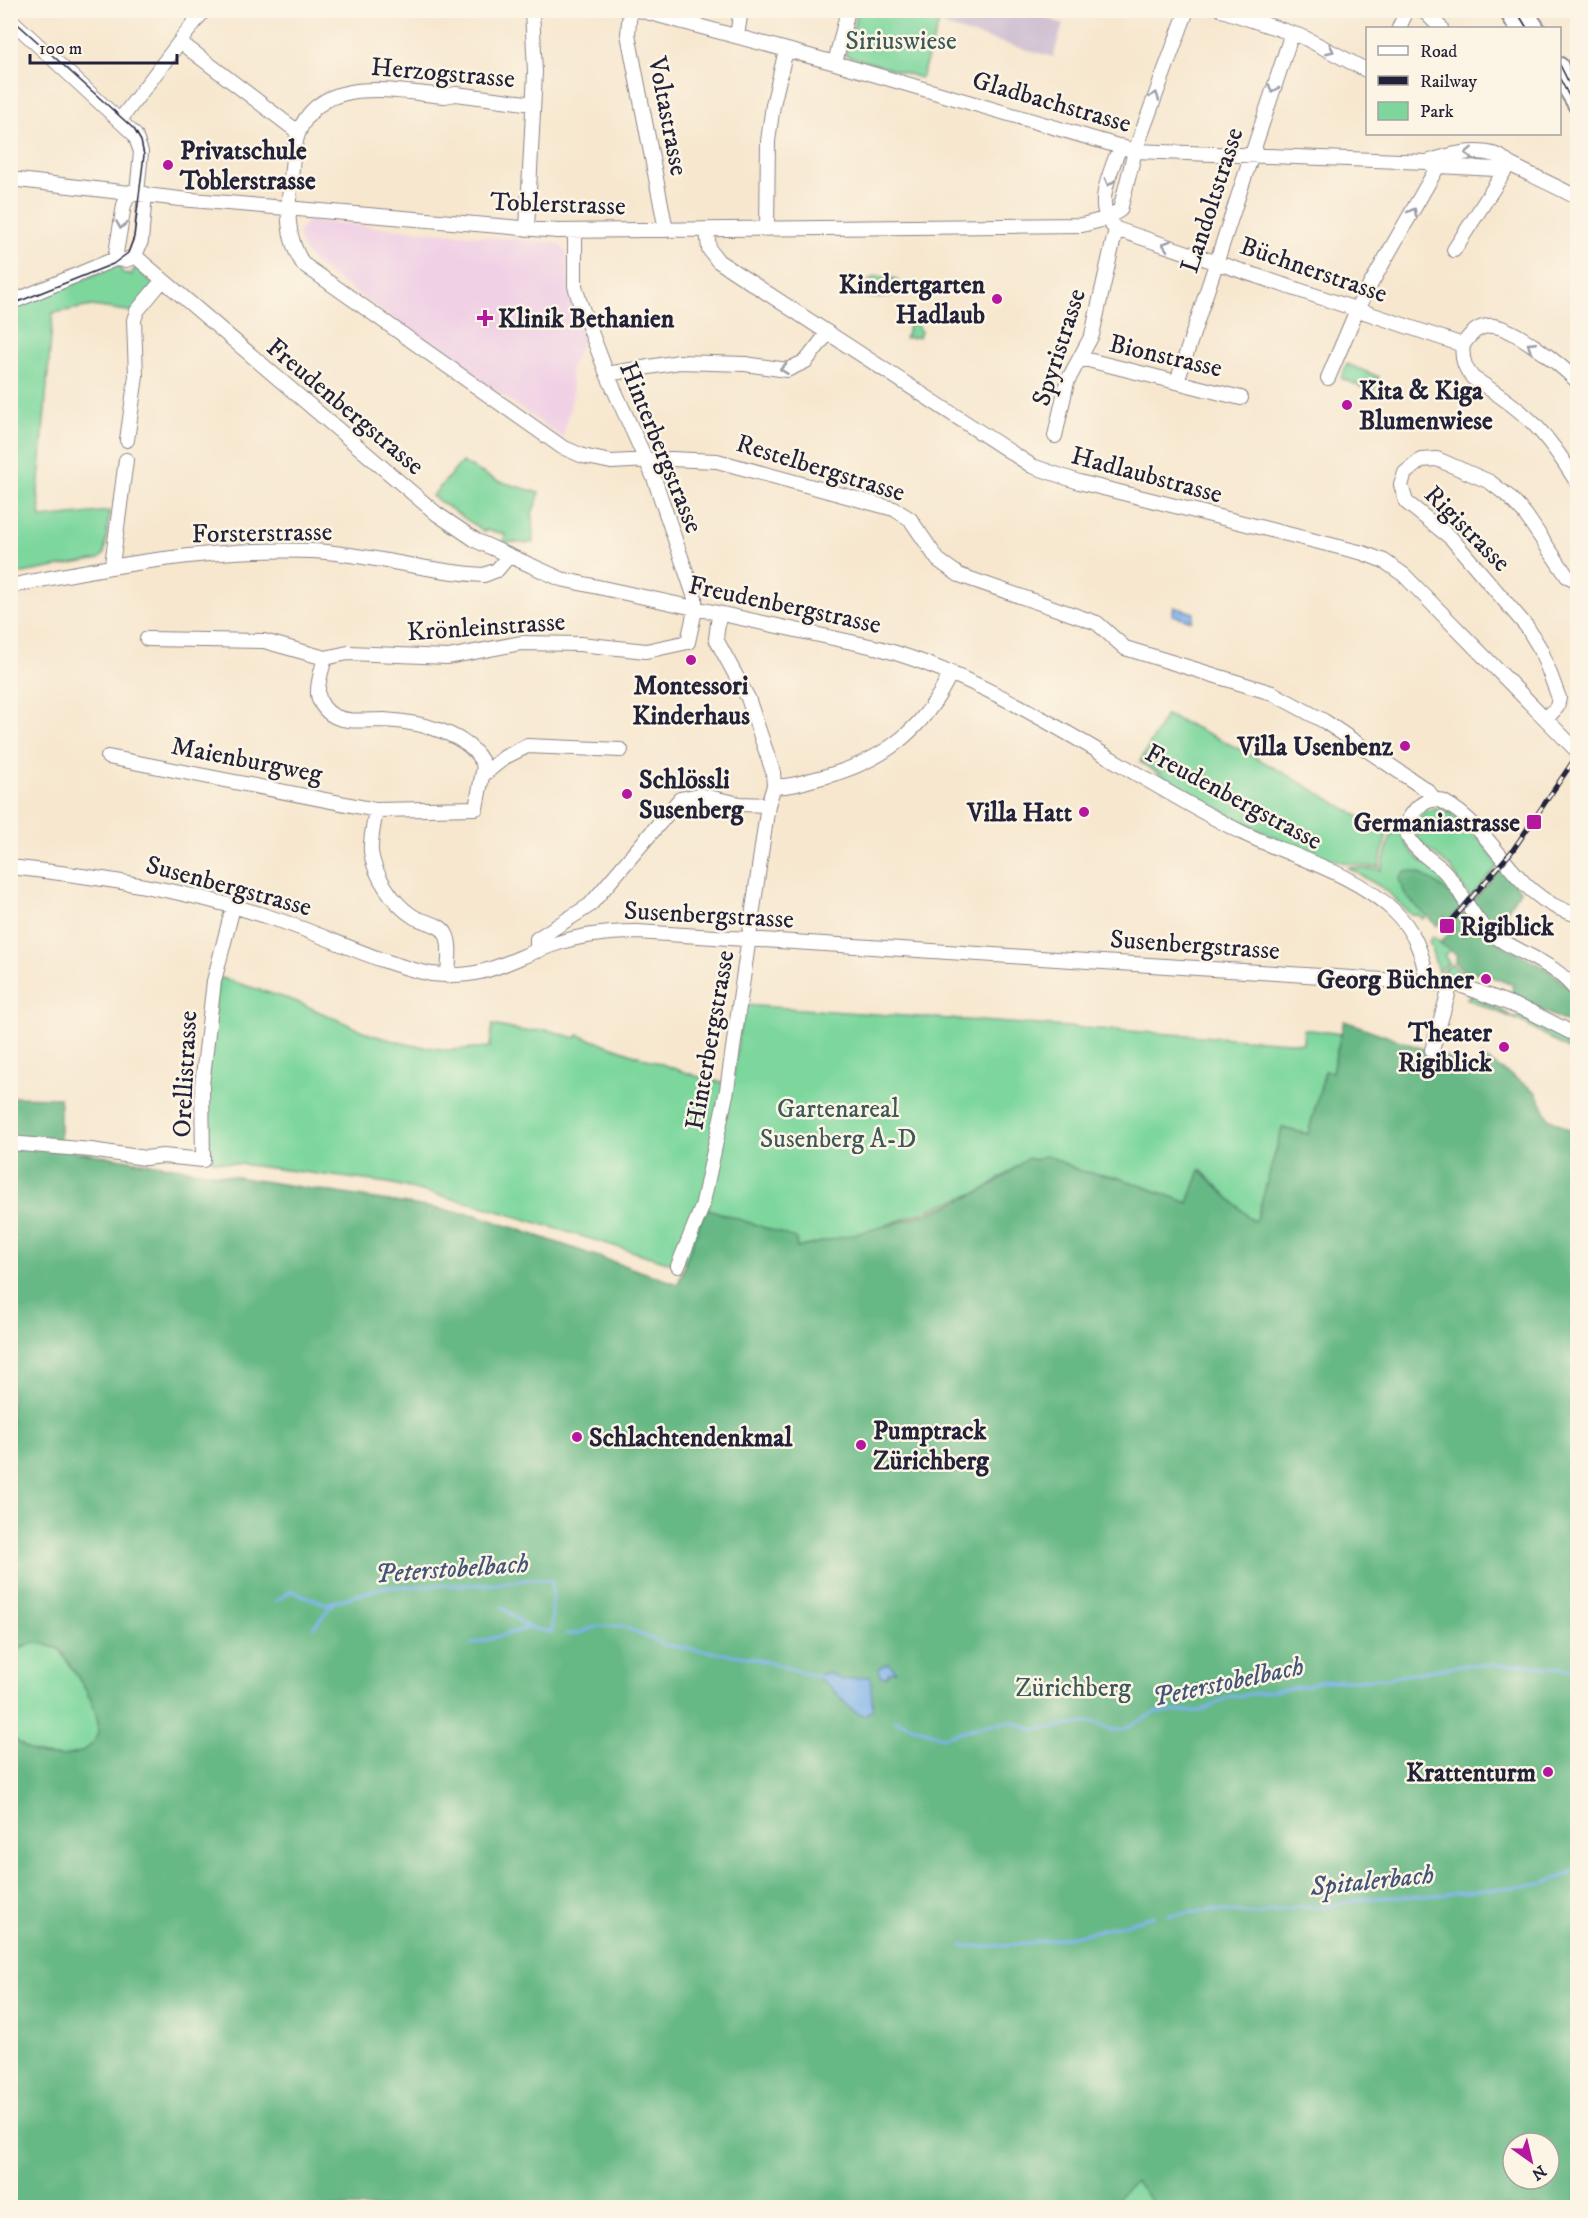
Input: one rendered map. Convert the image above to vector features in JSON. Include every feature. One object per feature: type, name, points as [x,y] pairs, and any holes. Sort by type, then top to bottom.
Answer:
[{"type":"main road","points":[[1507,10],[1517,27]]},
{"type":"main road","points":[[1524,10],[1535,27]]},
{"type":"main road","points":[[1561,78],[1578,107]]},
{"type":"street","points":[[120,120],[204,10]]},
{"type":"street","points":[[527,229],[535,72],[532,10]]},
{"type":"street","name":"Voltastrasse","points":[[630,10],[628,34],[666,230]]},
{"type":"street","name":"Gladbachstrasse","points":[[639,10],[835,63],[1136,151],[1496,169],[1509,164]]},
{"type":"street","points":[[737,36],[741,10]]},
{"type":"street","points":[[835,63],[848,10]]},
{"type":"street","points":[[1105,219],[1120,210],[1136,151],[1187,10]]},
{"type":"street","points":[[1222,10],[1292,33],[1339,54],[1366,70]]},
{"type":"street","points":[[1399,27],[1407,10]]},
{"type":"street","points":[[1423,10],[1440,27]]},
{"type":"street","points":[[10,19],[135,135],[140,148],[137,193],[141,241],[135,256],[126,260],[115,259],[10,303]]},
{"type":"street","name":"Landoltstrasse","points":[[1177,382],[1292,33]]},
{"type":"street","points":[[180,42],[298,132]]},
{"type":"street","points":[[767,229],[768,141],[773,105],[786,50]]},
{"type":"street","name":"Herzogstrasse","points":[[288,208],[294,147],[298,132],[316,109],[329,99],[345,92],[362,89],[446,96],[456,94],[533,104]]},
{"type":"street","points":[[1116,229],[1105,219],[1101,207],[1120,146]]},
{"type":"street","points":[[1328,378],[1357,309],[1432,164]]},
{"type":"street","points":[[1454,250],[1509,164],[1541,177],[1578,198]]},
{"type":"street","name":"Toblerstrasse","points":[[10,179],[288,208],[527,229],[575,231],[1082,225],[1105,219]]},
{"type":"street","points":[[115,259],[124,205],[137,193]]},
{"type":"street","name":"Restelbergstrasse","points":[[288,208],[290,238],[303,264],[430,356],[562,447],[597,460],[717,460],[894,509],[910,519],[938,560],[959,575],[1097,623],[1125,648],[1272,693],[1324,721],[1428,791],[1434,799]]},
{"type":"street","name":"Büchnerstrasse","points":[[1116,229],[1463,345]]},
{"type":"street","name":"Spyristrasse","points":[[1055,436],[1067,382],[1092,335],[1116,229]]},
{"type":"street","name":"Hadlaubstrasse","points":[[707,230],[709,249],[718,261],[1018,457],[1047,472],[1363,553],[1384,561],[1404,574],[1578,752]]},
{"type":"street","name":"Hinterbergstrasse","points":[[575,231],[575,286],[607,374],[647,461],[693,590],[696,610]]},
{"type":"street","name":"Freudenbergstrasse","points":[[135,256],[458,530],[508,557],[581,584],[879,648],[951,672],[1037,714],[1239,831],[1368,890],[1394,910],[1413,935],[1424,962],[1427,982]]},
{"type":"street","points":[[127,440],[136,376],[134,320],[137,311],[162,281]]},
{"type":"street","points":[[1578,382],[1557,363],[1503,328],[1490,325],[1479,328],[1463,345],[1463,361],[1473,378],[1527,415],[1559,453],[1578,484]]},
{"type":"street","points":[[607,374],[679,362],[745,364],[787,370],[806,361],[827,334]]},
{"type":"street","name":"Bionstrasse","points":[[1080,358],[1241,398]]},
{"type":"street","name":"Rigistrasse","points":[[1546,718],[1557,707],[1559,698],[1541,650],[1520,618],[1450,537],[1406,502],[1401,485],[1405,473],[1421,460],[1430,458],[1491,482],[1517,505],[1567,576],[1578,581]]},
{"type":"street","points":[[112,565],[126,460]]},
{"type":"street","name":"Forsterstrasse","points":[[10,586],[112,565],[174,558],[296,551],[366,557],[484,575],[497,570],[508,557]]},
{"type":"street","name":"Krönleinstrasse","points":[[325,658],[348,653],[448,657],[521,643],[580,644],[633,651],[660,650],[688,642],[696,610]]},
{"type":"street","name":"Hinterbergstrasse","points":[[678,1266],[696,1226],[727,1090],[768,805],[774,786],[773,772],[752,707],[716,639],[719,615]]},
{"type":"street","points":[[147,639],[168,634],[264,641],[325,658],[318,693],[329,713],[344,718],[393,721],[459,739],[473,747],[480,755],[484,774],[479,805],[474,809],[376,810],[371,849],[376,867],[392,896],[415,917],[438,926],[445,933],[448,946],[448,976]]},
{"type":"street","points":[[774,786],[788,786],[833,774],[862,763],[898,743],[928,714],[951,672]]},
{"type":"street","points":[[484,774],[505,757],[527,746],[621,750]]},
{"type":"street","name":"Maienburgweg","points":[[108,757],[376,810]]},
{"type":"street","points":[[537,951],[537,939],[590,905],[680,799],[699,795],[740,804],[768,805]]},
{"type":"street","points":[[1578,915],[1552,907],[1538,898],[1476,827],[1454,808],[1434,799],[1418,808],[1409,819],[1407,832],[1412,846],[1450,879],[1471,912],[1487,930],[1556,969],[1578,993]]},
{"type":"street","name":"Susenbergstrasse","points":[[10,867],[124,881],[233,907],[274,918],[417,972],[448,976],[501,968],[537,951],[580,937],[622,932],[1427,982]]},
{"type":"street","name":"Orellistrasse","points":[[10,1143],[92,1150],[145,1158],[171,1156],[203,1160],[202,1084],[213,990],[220,952],[233,907]]},
{"type":"street","points":[[1427,982],[1479,990],[1578,1036]]},
{"type":"street","points":[[1432,1050],[1451,984]]},
{"type":"shaded area","points":[[948,11],[1028,11],[1063,24],[1053,57],[943,26]]},
{"type":"shaded area","name":"Klinik Bethanien","points":[[308,221],[558,243],[567,252],[569,294],[585,337],[570,370],[573,394],[563,438],[312,262],[302,247],[297,233]]},
{"type":"green space","name":"Siriuswiese","points":[[858,10],[943,11],[921,78],[845,55]]},
{"type":"green space","points":[[120,265],[122,273],[132,275],[136,268],[154,285],[134,312],[92,306],[53,313],[38,493],[41,518],[110,511],[104,554],[99,559],[11,575],[11,308]]},
{"type":"green space","points":[[877,276],[896,279],[900,284],[900,289],[891,295],[874,298],[860,289],[862,283]]},
{"type":"green space","points":[[907,321],[914,321],[921,332],[919,337],[905,338],[909,327]]},
{"type":"green space","points":[[1347,364],[1379,377],[1373,392],[1341,378]]},
{"type":"green space","points":[[462,462],[495,480],[540,493],[532,514],[533,543],[504,542],[505,534],[485,530],[485,532],[432,496]]},
{"type":"green space","points":[[1166,715],[1251,755],[1387,833],[1379,867],[1350,864],[1319,856],[1287,843],[1224,812],[1140,762]]},
{"type":"green space","points":[[1435,808],[1444,810],[1461,822],[1479,839],[1499,865],[1470,898],[1450,867],[1417,840],[1416,822],[1423,812]]},
{"type":"green space","points":[[1397,828],[1402,829],[1406,844],[1410,849],[1448,885],[1456,900],[1420,873],[1405,872],[1399,879],[1417,908],[1428,914],[1423,919],[1418,915],[1411,915],[1386,890],[1347,867],[1381,870],[1391,835]]},
{"type":"green space","points":[[1502,868],[1520,890],[1496,928],[1472,902]]},
{"type":"green space","points":[[1411,871],[1439,885],[1457,902],[1461,908],[1450,921],[1445,917],[1437,926],[1406,896],[1399,879],[1405,872]]},
{"type":"green space","points":[[1463,912],[1488,936],[1538,963],[1566,985],[1577,1002],[1577,1027],[1511,996],[1513,985],[1479,972],[1467,974],[1455,962],[1457,955],[1440,943],[1455,928],[1451,924]]},
{"type":"green space","points":[[1433,937],[1451,950],[1444,955],[1449,963],[1438,971],[1429,941]]},
{"type":"green space","points":[[1452,964],[1467,977],[1440,973]]},
{"type":"green space","name":"Gartenareal Susenberg A-D","points":[[218,977],[295,1001],[372,1035],[411,1045],[449,1050],[490,1047],[492,1025],[522,1031],[548,1030],[576,1038],[578,1035],[696,1076],[732,1085],[743,1005],[1303,1043],[1304,1029],[1341,1034],[1332,1072],[1325,1071],[1308,1135],[1283,1128],[1257,1218],[1253,1221],[1201,1170],[1188,1203],[1120,1178],[1080,1171],[1047,1155],[1035,1160],[1028,1159],[981,1191],[870,1231],[797,1248],[674,1264],[478,1205],[389,1183],[215,1161],[210,1158],[204,1103]]},
{"type":"green space","points":[[1471,994],[1515,1018],[1523,1015],[1577,1042],[1577,1055],[1527,1024],[1467,999]]},
{"type":"green space","name":"Zürichberg","points":[[1344,1021],[1477,1068],[1481,1056],[1535,1091],[1549,1118],[1577,1134],[1577,2207],[1155,2207],[1136,2181],[1107,2208],[11,2207],[10,1736],[33,1752],[42,1755],[64,1756],[85,1750],[92,1744],[97,1735],[98,1724],[93,1704],[60,1650],[48,1645],[35,1644],[23,1646],[11,1652],[11,1097],[60,1098],[60,1149],[476,1215],[678,1284],[705,1208],[796,1238],[797,1248],[890,1225],[957,1202],[985,1189],[1028,1158],[1035,1160],[1047,1155],[1080,1171],[1120,1178],[1188,1203],[1200,1170],[1253,1221],[1257,1218],[1282,1128],[1308,1134],[1325,1071],[1332,1072]]},
{"type":"green space","points":[[33,1642],[53,1646],[60,1650],[93,1704],[98,1724],[97,1735],[85,1750],[64,1756],[42,1755],[27,1749],[11,1736],[10,1652]]},
{"type":"green space","points":[[1136,2180],[1155,2207],[1107,2208]]},
{"type":"water","points":[[1174,607],[1194,613],[1192,621],[1172,615]]},
{"type":"water","points":[[889,1663],[896,1671],[890,1672],[886,1677],[880,1676],[878,1668]]},
{"type":"water","points":[[829,1673],[842,1680],[870,1676],[873,1709],[865,1715],[852,1709],[831,1687],[818,1679],[821,1674]]},
{"type":"waterway","name":"Peterstobelbach","points":[[276,1601],[291,1591],[327,1604],[384,1587],[497,1584],[531,1579],[552,1581],[552,1632],[528,1628],[502,1607]]},
{"type":"waterway","points":[[314,1627],[333,1603]]},
{"type":"waterway","name":"Peterstobelbach","points":[[566,1634],[576,1634],[598,1626],[622,1626],[665,1645],[753,1658],[821,1678]]},
{"type":"waterway","points":[[472,1644],[528,1628]]},
{"type":"waterway","name":"Peterstobelbach","points":[[895,1720],[943,1737],[985,1725],[1013,1722],[1033,1730],[1094,1722],[1112,1730],[1123,1729],[1157,1712],[1201,1711],[1228,1697],[1308,1686],[1315,1682],[1389,1678],[1462,1665],[1564,1668],[1578,1673]]},
{"type":"waterway","name":"Spitalerbach","points":[[1169,1915],[1213,1910],[1256,1914],[1294,1907],[1314,1908],[1373,1898],[1426,1896],[1543,1884],[1578,1870]]},
{"type":"waterway","name":"Spitalerbach","points":[[962,1946],[1035,1942],[1106,1929],[1154,1916]]},
{"type":"tram line","points":[[1516,10],[1526,27]]},
{"type":"tram line","points":[[10,17],[134,129],[141,141],[144,155],[134,237],[128,253],[113,264],[10,305]]},
{"type":"tram line","points":[[1561,67],[1570,85]]},
{"type":"tram line","points":[[1561,81],[1578,113]]},
{"type":"railway","points":[[1447,926],[1513,850],[1578,754]]},
{"type":"place","name":"Privatschule Toblerstrasse","points":[[168,165]]},
{"type":"place","name":"Kindertgarten Hadlaub","points":[[997,299]]},
{"type":"place","name":"Klinik Bethanien","points":[[485,318]]},
{"type":"place","name":"Kita & Kiga Blumenwiese","points":[[1347,405]]},
{"type":"place","name":"Montessori Kinderhaus","points":[[691,660]]},
{"type":"place","name":"Villa Usenbenz","points":[[1405,746]]},
{"type":"place","name":"Schlössli Susenberg","points":[[627,794]]},
{"type":"place","name":"Villa Hatt","points":[[1084,812]]},
{"type":"place","name":"Germaniastrasse","points":[[1534,822]]},
{"type":"place","name":"Rigiblick","points":[[1447,926]]},
{"type":"place","name":"Georg Büchner","points":[[1486,979]]},
{"type":"place","name":"Theater Rigiblick","points":[[1504,1047]]},
{"type":"place","name":"Schlachtendenkmal","points":[[577,1437]]},
{"type":"place","name":"Pumptrack Zürichberg","points":[[861,1445]]},
{"type":"place","name":"Krattenturm","points":[[1548,1772]]}]
